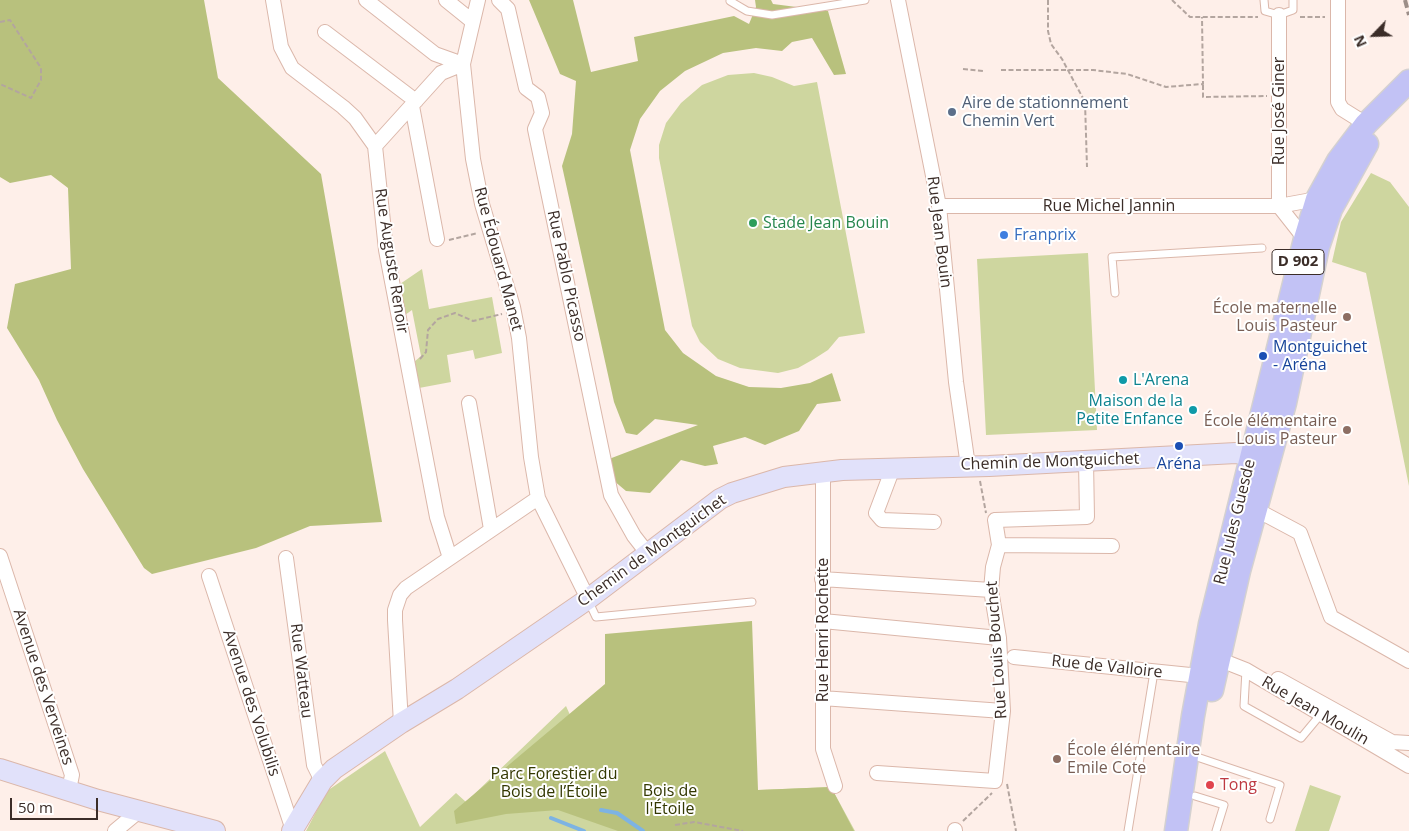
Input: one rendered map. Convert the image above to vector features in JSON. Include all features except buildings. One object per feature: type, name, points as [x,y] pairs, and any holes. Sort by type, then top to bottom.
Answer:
[{"type":"main road","name":"Rue Jules Guesde","points":[[1176,831],[1207,663],[1261,457],[1305,239],[1317,199],[1338,161],[1366,124],[1403,95]]},
{"type":"main road","name":"Rue Jules Guesde","points":[[1190,831],[1200,758],[1207,663],[1255,509],[1261,457],[1286,404],[1318,247],[1331,209],[1351,170],[1371,138],[1403,95]]},
{"type":"street","points":[[274,0],[281,47],[292,68],[343,107],[376,146],[441,73],[462,64]]},
{"type":"street","points":[[366,0],[435,54],[462,64]]},
{"type":"street","points":[[446,0],[472,21]]},
{"type":"street","name":"Rue Édouard Manet","points":[[478,0],[462,64],[473,159],[519,338],[531,457],[538,498],[588,599]]},
{"type":"street","name":"Rue Pablo Picasso","points":[[499,0],[508,8],[526,88],[538,97],[542,113],[535,129],[611,495],[634,536],[648,554]]},
{"type":"street","name":"Rue Jean Bouin","points":[[898,0],[939,206],[956,382],[973,466]]},
{"type":"street","points":[[1338,0],[1338,102],[1342,109],[1366,124]]},
{"type":"street","name":"Rue José Giner","points":[[1279,16],[1279,206]]},
{"type":"street","points":[[325,32],[414,104],[437,239]]},
{"type":"street","name":"Rue Auguste Renoir","points":[[376,146],[386,250],[438,517],[450,558]]},
{"type":"street","name":"Rue Michel Jannin","points":[[939,206],[1279,206],[1317,199]]},
{"type":"street","points":[[1279,206],[1305,239]]},
{"type":"street","points":[[469,403],[491,529]]},
{"type":"street","name":"Chemin de Montguichet","points":[[293,830],[322,781],[334,770],[401,724],[457,690],[588,599],[732,493],[784,477],[823,471],[973,466],[1236,453],[1261,457]]},
{"type":"street","points":[[995,520],[1087,517],[1086,461]]},
{"type":"street","points":[[893,468],[876,513],[882,520],[934,522]]},
{"type":"street","name":"Rue Henri Rochette","points":[[823,471],[823,749],[835,786]]},
{"type":"street","points":[[401,724],[395,620],[397,602],[406,588],[538,498]]},
{"type":"street","points":[[1255,509],[1300,533],[1331,617],[1409,662]]},
{"type":"street","name":"Rue Louis Bouchet","points":[[995,520],[999,545],[993,567],[992,590],[999,638],[1003,710],[996,774]]},
{"type":"street","points":[[999,545],[1112,546]]},
{"type":"street","name":"Avenue des Verveines","points":[[0,556],[72,775],[69,790]]},
{"type":"street","name":"Rue Watteau","points":[[286,558],[314,765],[322,781]]},
{"type":"street","name":"Avenue des Volubilis","points":[[209,576],[293,830]]},
{"type":"street","points":[[822,579],[992,590]]},
{"type":"street","points":[[822,621],[999,638]]},
{"type":"street","name":"Rue de Valloire","points":[[1014,657],[1154,672],[1207,663]]},
{"type":"street","name":"Rue Jean Moulin","points":[[1207,663],[1246,670],[1409,766]]},
{"type":"street","points":[[1260,679],[1278,678],[1392,742],[1409,743]]},
{"type":"street","points":[[822,698],[1003,710]]},
{"type":"street","points":[[0,769],[139,811],[168,824],[215,831]]},
{"type":"street","points":[[877,773],[996,774]]},
{"type":"street","points":[[115,831],[139,811]]},
{"type":"lane","points":[[730,0],[747,11],[772,15],[865,0]]},
{"type":"lane","points":[[1264,0],[1265,11],[1279,16],[1293,10],[1293,0]]},
{"type":"lane","points":[[1115,293],[1112,257],[1262,248]]},
{"type":"lane","points":[[588,599],[596,617],[752,602]]},
{"type":"lane","points":[[1246,670],[1244,706],[1301,738],[1321,714]]},
{"type":"lane","points":[[1128,831],[1154,672]]},
{"type":"lane","points":[[1200,758],[1280,785],[1270,818]]},
{"type":"lane","points":[[1194,796],[1224,805],[1216,831]]},
{"type":"path","points":[[1048,0],[1048,31],[1051,44],[1068,69],[1085,102],[1087,167]]},
{"type":"path","points":[[1172,0],[1190,17],[1339,17]]},
{"type":"path","points":[[1202,17],[1203,97],[1279,96]]},
{"type":"path","points":[[0,22],[10,20],[40,68],[41,80],[31,98],[0,84]]},
{"type":"path","points":[[963,69],[983,71]]},
{"type":"path","points":[[1001,70],[1068,69],[1127,74],[1166,87],[1203,84]]},
{"type":"path","points":[[437,239],[441,241],[475,235],[490,228]]},
{"type":"path","points":[[408,367],[424,356],[428,330],[433,323],[450,313],[467,316],[473,321],[495,314],[514,313]]},
{"type":"path","points":[[973,466],[985,512],[995,520]]},
{"type":"path","points":[[955,830],[996,788],[996,774],[1006,778],[1016,831]]},
{"type":"path","points":[[675,825],[694,822],[743,831]]},
{"type":"green space","points":[[0,0],[204,0],[218,78],[321,174],[382,522],[310,526],[256,548],[152,574],[144,568],[83,469],[57,420],[39,380],[7,328],[15,284],[71,269],[68,188],[51,175],[10,183],[0,177]]},
{"type":"green space","points":[[529,0],[573,0],[591,72],[638,61],[634,37],[734,16],[749,24],[756,7],[755,0],[771,0],[773,4],[828,11],[846,74],[834,75],[812,38],[792,42],[782,51],[756,48],[723,53],[685,71],[660,91],[640,119],[630,150],[665,330],[683,353],[716,376],[749,387],[781,388],[810,383],[832,373],[841,401],[817,404],[799,431],[765,445],[745,437],[713,446],[718,464],[705,466],[681,460],[650,493],[626,491],[613,480],[609,459],[698,425],[655,419],[637,435],[626,433],[614,402],[562,166],[572,134],[576,81],[560,74]]},
{"type":"green space","points":[[754,73],[772,77],[794,86],[817,82],[865,333],[839,337],[828,350],[814,359],[798,368],[778,373],[740,368],[718,359],[700,342],[692,326],[659,158],[659,145],[666,123],[681,103],[702,85],[728,75]]},
{"type":"green space","points":[[1371,173],[1390,182],[1409,207],[1409,486],[1366,273],[1332,262],[1341,222]]},
{"type":"green space","points":[[1088,253],[1097,430],[986,435],[977,259]]},
{"type":"green space","points":[[422,269],[429,309],[492,297],[502,353],[475,359],[473,350],[447,355],[451,382],[419,388],[414,362],[421,356],[412,310],[405,315],[400,284]]},
{"type":"green space","name":"Bois de l'Étoile","points":[[752,621],[758,790],[831,787],[854,831],[618,831],[558,810],[506,814],[456,824],[454,811],[605,684],[605,634]]},
{"type":"green space","name":"Parc Forestier du Bois de l’Étoile","points":[[566,706],[583,744],[758,790],[831,787],[855,831],[306,831],[327,791],[385,751],[420,827],[456,793],[466,802]]},
{"type":"green space","points":[[1310,785],[1341,796],[1329,831],[1295,831]]},
{"type":"waterway","points":[[601,810],[617,813],[643,831]]},
{"type":"waterway","points":[[551,818],[584,831]]},
{"type":"railway","points":[[1405,0],[1409,15]]},
{"type":"place","name":"Aire de stationnement Chemin Vert","points":[[952,112]]},
{"type":"place","name":"Stade Jean Bouin","points":[[753,223]]},
{"type":"place","name":"Franprix","points":[[1004,235]]},
{"type":"place","name":"École maternelle Louis Pasteur","points":[[1347,317]]},
{"type":"place","name":"Montguichet - Aréna","points":[[1263,356]]},
{"type":"place","name":"L'Arena","points":[[1123,380]]},
{"type":"place","name":"Maison de la Petite Enfance","points":[[1193,410]]},
{"type":"place","name":"École élémentaire Louis Pasteur","points":[[1347,430]]},
{"type":"place","name":"Aréna","points":[[1179,446]]},
{"type":"place","name":"École élémentaire Emile Cote","points":[[1057,759]]},
{"type":"place","name":"Tong","points":[[1210,785]]}]
